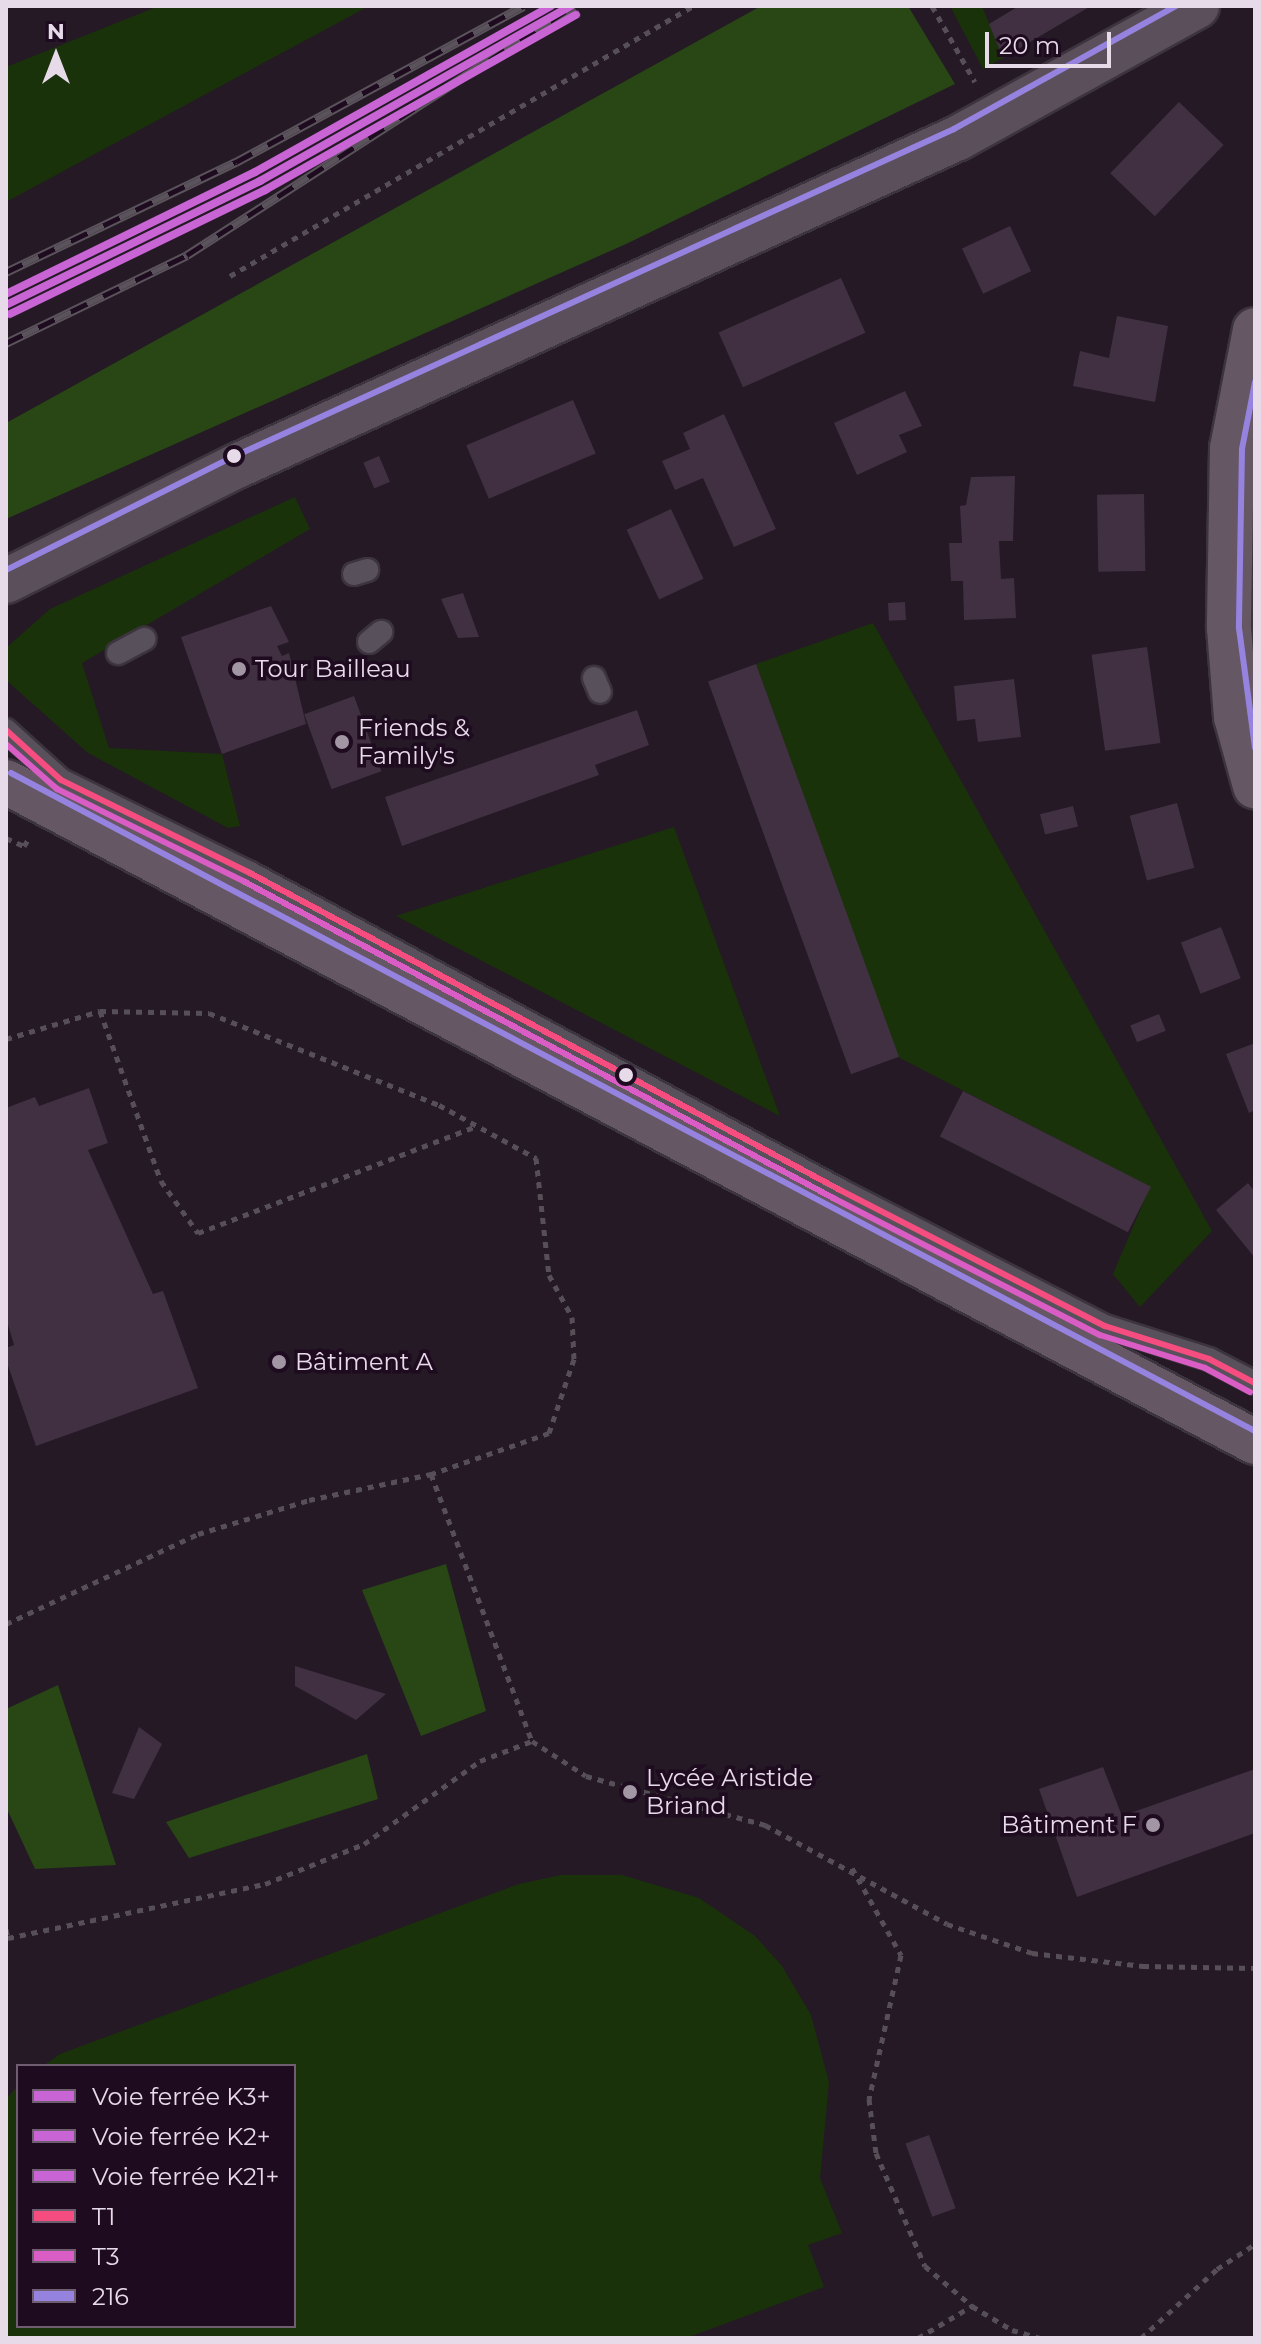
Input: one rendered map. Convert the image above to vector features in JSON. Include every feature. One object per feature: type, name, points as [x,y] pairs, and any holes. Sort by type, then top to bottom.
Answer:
[{"type":"main road","points":[[6,581],[239,465],[999,116],[1197,6]]},
{"type":"main road","points":[[1255,330],[1232,448],[1229,628],[1236,717],[1255,786]]},
{"type":"main road","points":[[6,782],[1255,1442]]},
{"type":"lane","points":[[118,653],[144,639]]},
{"type":"lane","points":[[6,730],[61,780],[250,873],[838,1189],[1105,1326],[1209,1359],[1255,1383]]},
{"type":"path","points":[[230,276],[693,6]]},
{"type":"path","points":[[932,6],[954,52],[999,116]]},
{"type":"path","points":[[100,1011],[161,1181],[198,1233],[478,1126]]},
{"type":"path","points":[[6,1039],[100,1011],[209,1013],[478,1126],[536,1158],[549,1275],[572,1317],[574,1359],[549,1433],[431,1474],[309,1500],[198,1534],[6,1624]]},
{"type":"path","points":[[431,1474],[532,1741],[586,1776],[765,1825],[851,1867],[947,1924],[1032,1953],[1143,1966],[1255,1968]]},
{"type":"path","points":[[6,1929],[7,1942],[265,1884],[364,1844],[480,1761],[532,1741]]},
{"type":"path","points":[[851,1867],[901,1955],[869,2099],[876,2153],[925,2266],[972,2306],[1012,2330],[1040,2338]]},
{"type":"path","points":[[1141,2338],[1217,2269],[1255,2244]]},
{"type":"path","points":[[918,2338],[972,2306]]},
{"type":"green space","points":[[159,6],[369,6],[6,202],[6,67]]},
{"type":"green space","points":[[761,6],[908,6],[955,84],[626,244],[6,519],[6,423]]},
{"type":"green space","points":[[950,6],[982,6],[1003,58],[983,69]]},
{"type":"green space","points":[[295,497],[310,529],[82,663],[109,748],[222,754],[240,826],[228,828],[88,753],[6,680],[6,648],[50,609]]},
{"type":"green space","points":[[873,623],[1212,1231],[1140,1307],[1113,1274],[1150,1187],[898,1057],[756,664]]},
{"type":"green space","points":[[674,827],[780,1116],[396,916]]},
{"type":"green space","points":[[446,1564],[486,1711],[421,1736],[362,1590]]},
{"type":"green space","points":[[58,1685],[116,1865],[35,1869],[6,1807],[6,1709]]},
{"type":"green space","points":[[367,1754],[378,1799],[189,1858],[166,1822]]},
{"type":"green space","points":[[561,1875],[622,1875],[699,1898],[755,1936],[782,1966],[811,2015],[829,2082],[820,2178],[842,2233],[808,2245],[824,2287],[686,2338],[6,2338],[6,2099],[16,2088],[16,2328],[296,2328],[296,2064],[46,2064],[60,2054],[519,1884]]},
{"type":"building","points":[[1019,6],[1091,6],[1003,58],[989,24]]},
{"type":"building","points":[[1179,102],[1224,145],[1155,216],[1110,173]]},
{"type":"building","points":[[1010,226],[1031,271],[983,294],[962,248]]},
{"type":"building","points":[[841,278],[865,333],[743,387],[719,333]]},
{"type":"building","points":[[1117,316],[1168,326],[1155,402],[1073,386],[1080,351],[1109,358]]},
{"type":"building","points":[[905,391],[922,426],[899,435],[907,452],[857,475],[834,423]]},
{"type":"building","points":[[573,400],[596,453],[489,499],[466,445]]},
{"type":"building","points":[[724,414],[776,529],[734,547],[703,478],[675,490],[662,461],[690,449],[683,433]]},
{"type":"building","points":[[379,456],[390,482],[374,488],[363,463]]},
{"type":"building","points":[[1015,476],[1013,541],[999,541],[1001,579],[1014,578],[1016,618],[964,620],[963,581],[951,581],[949,543],[962,543],[960,506],[966,505],[971,477]]},
{"type":"building","points":[[1144,494],[1145,571],[1098,572],[1097,495]]},
{"type":"building","points":[[671,509],[704,579],[659,599],[627,530]]},
{"type":"building","points":[[463,593],[479,637],[458,638],[441,599]]},
{"type":"building","points":[[905,602],[906,620],[889,621],[888,603]]},
{"type":"building","name":"Tour Bailleau","points":[[271,606],[289,642],[277,646],[282,656],[289,653],[306,724],[222,754],[181,637]]},
{"type":"building","points":[[1147,647],[1160,743],[1105,751],[1092,655]]},
{"type":"building","points":[[756,664],[899,1057],[851,1074],[708,681]]},
{"type":"building","points":[[1014,679],[1021,737],[978,742],[975,719],[957,721],[954,686]]},
{"type":"building","name":"Friends & Family's","points":[[354,696],[381,771],[332,789],[304,714]]},
{"type":"building","points":[[637,710],[649,745],[595,765],[599,775],[402,846],[385,797]]},
{"type":"building","points":[[1177,803],[1194,868],[1147,880],[1130,816]]},
{"type":"building","points":[[1073,806],[1078,826],[1045,835],[1040,814]]},
{"type":"building","points":[[1221,927],[1241,978],[1201,994],[1181,942]]},
{"type":"building","points":[[1159,1014],[1166,1031],[1137,1042],[1130,1026]]},
{"type":"building","points":[[1255,1043],[1255,1110],[1249,1113],[1226,1054]]},
{"type":"building","points":[[89,1088],[108,1143],[88,1150],[153,1294],[163,1291],[198,1388],[36,1446],[6,1360],[6,1348],[14,1345],[6,1318],[6,1108],[35,1097],[39,1106]]},
{"type":"building","points":[[963,1091],[1151,1187],[1128,1232],[940,1136]]},
{"type":"building","points":[[1248,1183],[1255,1192],[1255,1258],[1216,1210]]},
{"type":"building","points":[[295,1666],[386,1694],[356,1720],[295,1686]]},
{"type":"building","points":[[139,1727],[162,1744],[134,1799],[112,1793]]},
{"type":"building","name":"Bâtiment F","points":[[1103,1767],[1122,1816],[1255,1769],[1255,1833],[1077,1897],[1039,1789]]},
{"type":"building","points":[[929,2135],[956,2208],[932,2217],[906,2144]]},
{"type":"railway","points":[[6,272],[236,162],[523,6]]},
{"type":"railway","points":[[6,343],[187,255],[574,6]]},
{"type":"rail line","name":"K21+","points":[[6,294],[255,172],[551,6]]},
{"type":"rail line","name":"K3+","points":[[6,305],[260,181],[571,6]]},
{"type":"rail line","name":"K2+","points":[[10,314],[265,190],[576,15]]},
{"type":"transit line","name":"216","points":[[6,570],[235,456],[954,129],[1176,6]]},
{"type":"transit line","name":"216","points":[[1255,382],[1242,449],[1239,628],[1255,748]]},
{"type":"transit line","name":"T1","points":[[6,730],[61,780],[250,873],[838,1189],[1105,1326],[1209,1359],[1255,1383]]},
{"type":"transit line","name":"T3","points":[[6,744],[57,789],[245,882],[833,1198],[1100,1335],[1205,1368],[1250,1392]]},
{"type":"transit line","name":"216","points":[[11,773],[1255,1431]]},
{"type":"place","name":"Tour Bailleau","points":[[239,669]]},
{"type":"place","name":"Friends & Family's","points":[[342,742]]},
{"type":"place","name":"Bâtiment A","points":[[279,1362]]},
{"type":"place","name":"Lycée Aristide Briand","points":[[630,1792]]},
{"type":"place","name":"Bâtiment F","points":[[1153,1825]]}]
